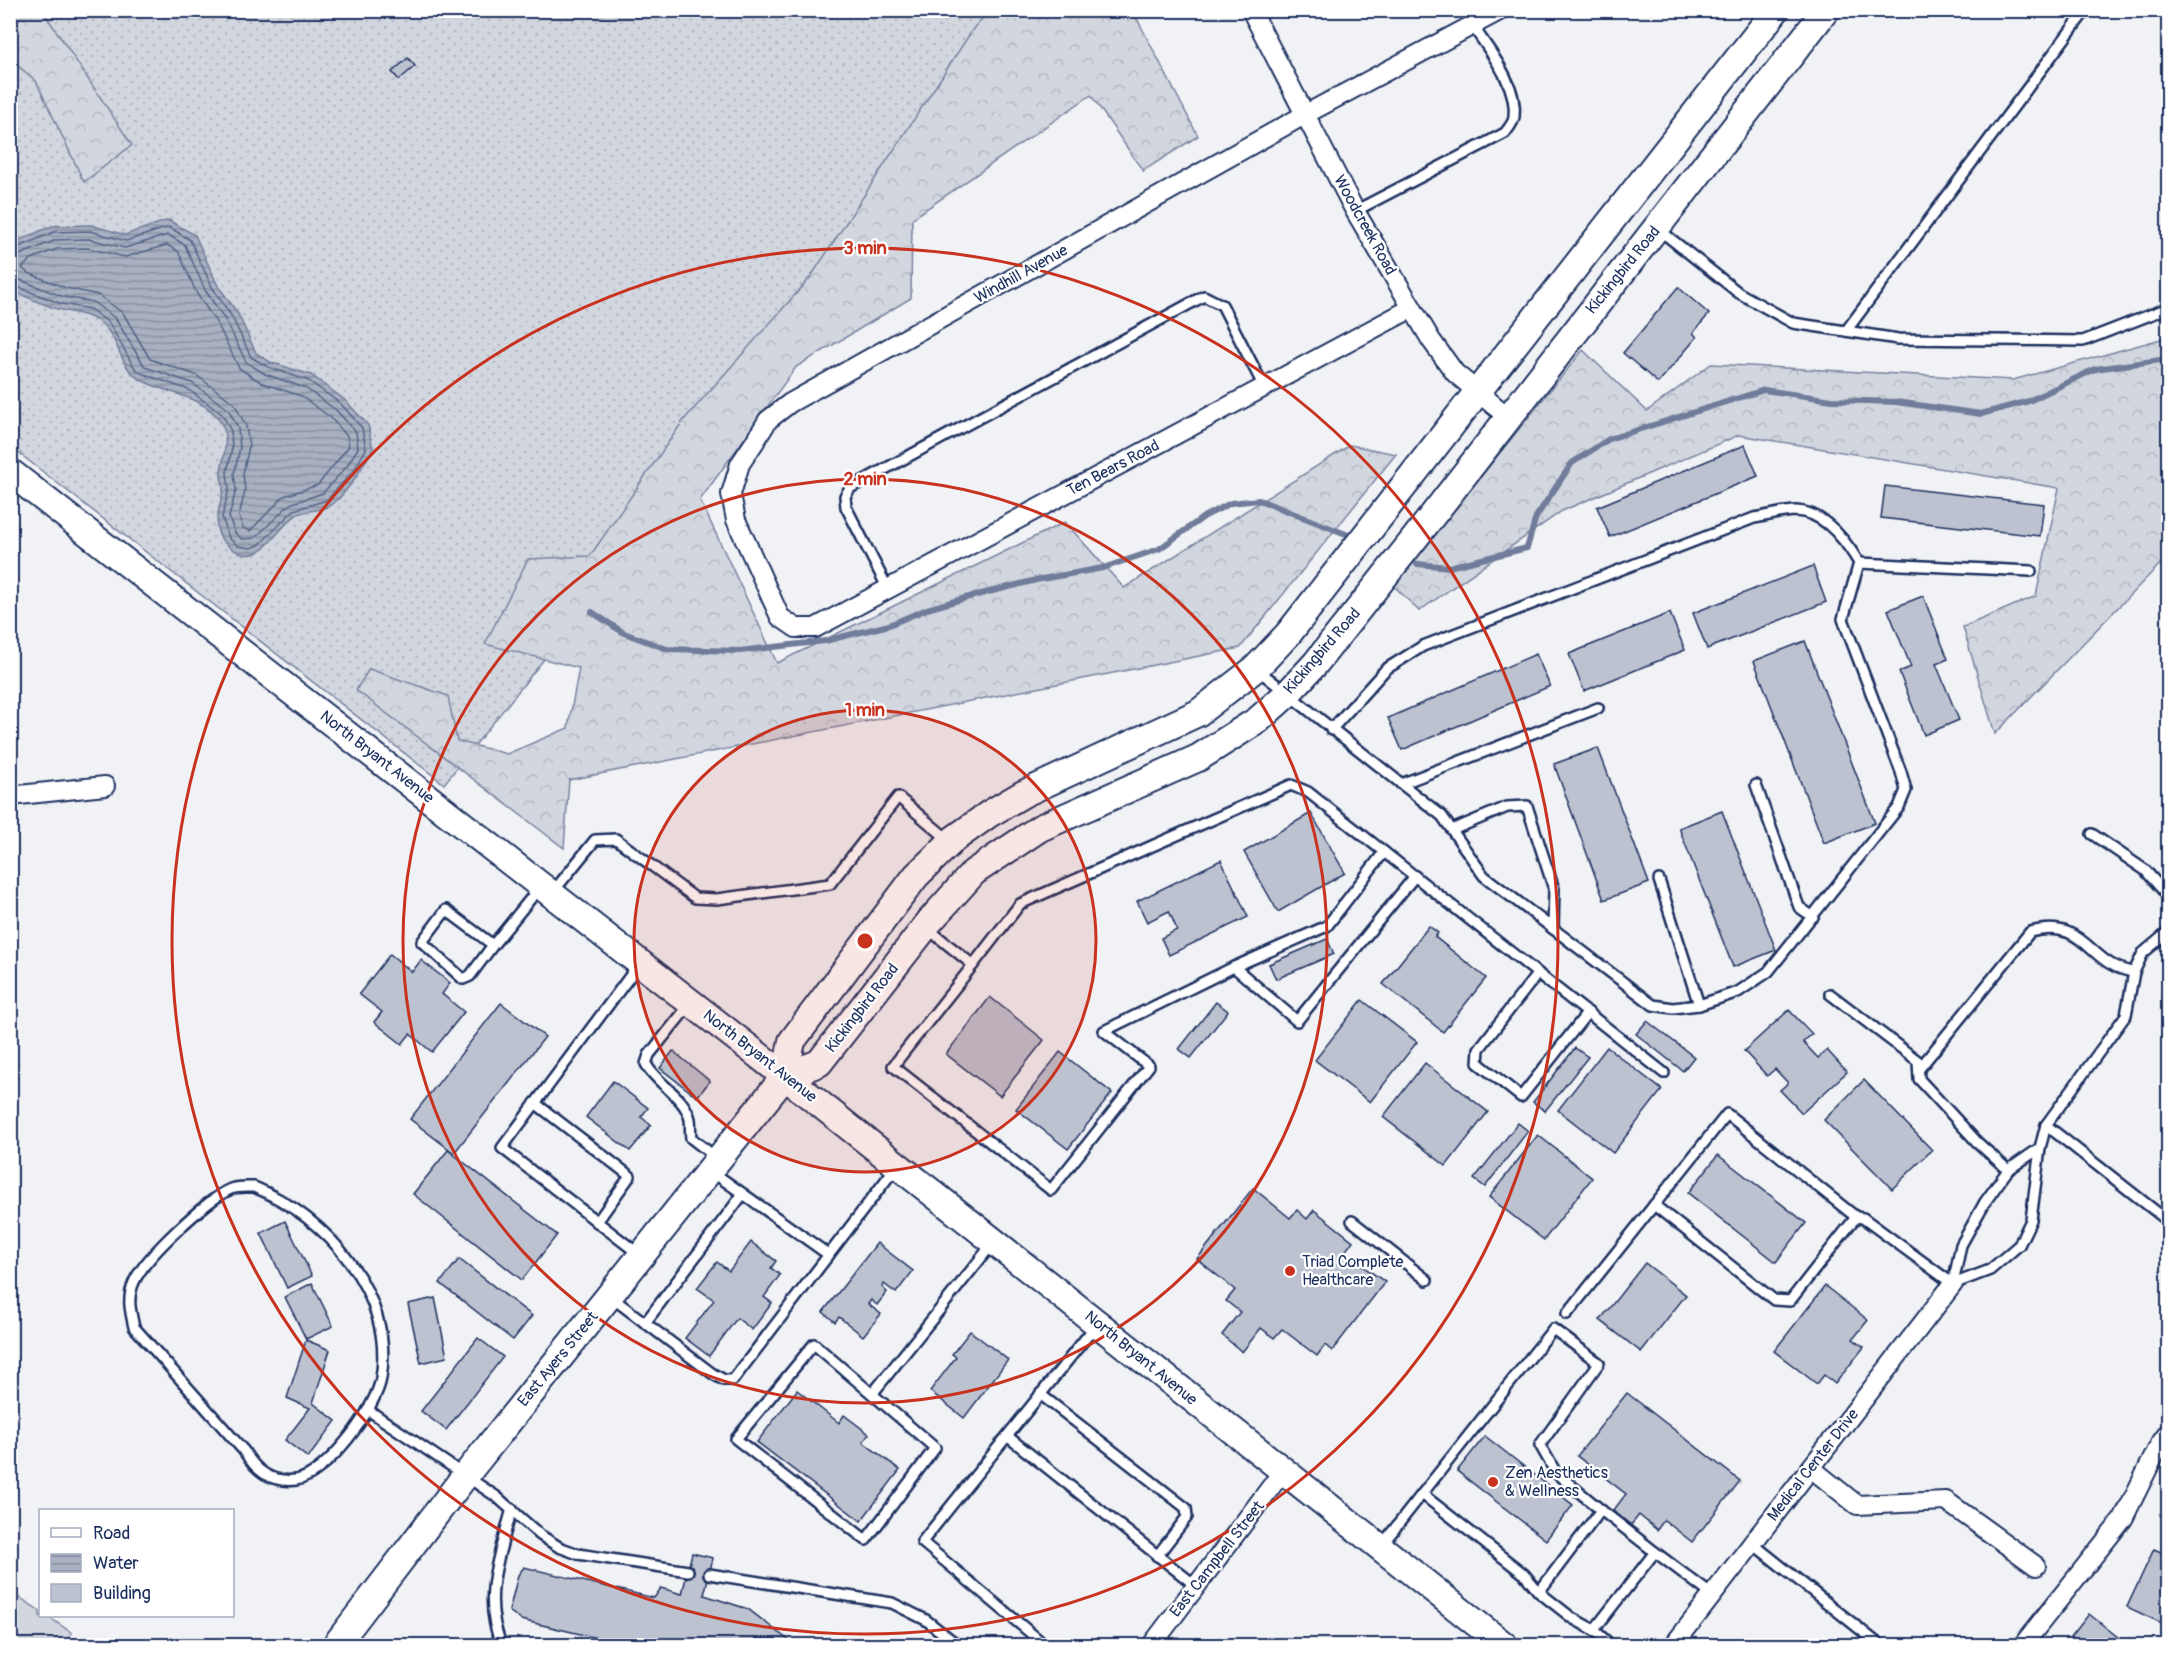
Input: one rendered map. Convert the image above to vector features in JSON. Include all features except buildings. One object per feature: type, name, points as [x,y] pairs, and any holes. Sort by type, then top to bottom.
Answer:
[{"type":"street","name":"Windhill Avenue","points":[[815,628],[796,628],[780,617],[736,520],[731,494],[740,464],[768,420],[790,403],[1306,114],[1501,10]]},
{"type":"street","points":[[785,1076],[792,1041],[916,876],[951,842],[988,814],[1023,794],[1198,713],[1257,668],[1289,633],[1776,10]]},
{"type":"street","name":"Kickingbird Road","points":[[785,1076],[819,1064],[952,894],[1001,852],[1040,828],[1198,758],[1258,720],[1287,694],[1315,664],[1826,10]]},
{"type":"street","name":"Woodcreek Road","points":[[1258,13],[1355,211],[1431,340],[1455,373],[1508,417]]},
{"type":"street","points":[[1679,135],[1710,158]]},
{"type":"street","points":[[1592,247],[1622,269]]},
{"type":"street","name":"Ten Bears Road","points":[[815,628],[1412,308]]},
{"type":"street","name":"North Bryant Avenue","points":[[10,472],[692,1002],[1505,1646]]},
{"type":"street","points":[[10,796],[105,786]]},
{"type":"street","name":"East Ayers Street","points":[[335,1646],[465,1476],[785,1076]]},
{"type":"street","name":"Medical Center Drive","points":[[1673,1646],[1953,1284]]},
{"type":"street","points":[[2022,1646],[2123,1519],[2160,1444],[2169,1433]]},
{"type":"street","points":[[1810,1468],[1857,1505],[1946,1502],[2036,1566]]},
{"type":"street","name":"East Campbell Street","points":[[1151,1646],[1282,1471]]},
{"type":"lane","points":[[1846,331],[2086,10]]},
{"type":"lane","points":[[1355,211],[1505,133],[1515,118],[1505,76],[1473,26]]},
{"type":"lane","points":[[1657,228],[1739,293],[1793,323],[1898,339],[2083,341],[2169,308]]},
{"type":"lane","points":[[888,589],[846,507],[845,496],[850,488],[1204,296],[1222,305],[1264,387]]},
{"type":"lane","points":[[1257,668],[1331,730],[1442,816],[1484,876],[1653,1005],[1673,1008],[1700,1005],[1738,992],[1768,972],[1899,807],[1906,790],[1843,619],[1859,562],[1842,537],[1820,519],[1798,511],[1755,518],[1423,646],[1386,669],[1331,730]]},
{"type":"lane","points":[[1859,562],[2031,571]]},
{"type":"lane","points":[[1401,784],[1598,708]]},
{"type":"lane","points":[[1384,852],[1327,926],[1234,967],[1104,1031],[1149,1066],[1051,1190],[893,1066],[1020,904],[1291,785],[1308,792],[1664,1073]]},
{"type":"lane","points":[[1756,785],[1799,907],[1813,917]]},
{"type":"lane","points":[[493,945],[446,910],[422,942],[463,979],[470,976],[493,945],[595,840],[616,839],[695,898],[717,899],[830,884],[898,797],[951,842]]},
{"type":"lane","points":[[1452,830],[1507,807],[1527,806],[1554,889],[1553,929]]},
{"type":"lane","points":[[2092,834],[2145,870],[2169,896]]},
{"type":"lane","points":[[1234,967],[1297,1022],[1415,876]]},
{"type":"lane","points":[[1659,880],[1700,1005]]},
{"type":"lane","points":[[926,926],[973,965]]},
{"type":"lane","points":[[1918,1069],[2030,932],[2050,928],[2067,930],[2119,970],[2134,972]]},
{"type":"lane","points":[[1953,1284],[1990,1270],[2019,1245],[2031,1220],[2040,1148],[2046,1125],[2126,1015],[2134,972],[2143,953],[2169,932]]},
{"type":"lane","points":[[640,963],[502,1148],[641,1256]]},
{"type":"lane","points":[[1538,973],[1479,1049],[1478,1063],[1521,1097],[1588,1012]]},
{"type":"lane","points":[[1830,994],[1918,1060],[1919,1079],[1977,1142],[2008,1170]]},
{"type":"lane","points":[[692,1002],[650,1055],[646,1064],[650,1072],[683,1104],[690,1120],[691,1138],[714,1165],[743,1194],[829,1255]]},
{"type":"lane","points":[[536,1103],[630,1176],[597,1222]]},
{"type":"lane","points":[[1567,1314],[1727,1114],[1856,1217],[1863,1218],[1953,1284]]},
{"type":"lane","points":[[2046,1125],[2169,1221]]},
{"type":"lane","points":[[1953,1284],[1961,1245],[1985,1202],[2008,1170],[2040,1148]]},
{"type":"lane","points":[[609,1295],[724,1380],[733,1380],[898,1165]]},
{"type":"lane","points":[[254,1187],[276,1197],[325,1232],[369,1294],[385,1343],[381,1380],[368,1410],[348,1439],[311,1473],[298,1480],[279,1479],[255,1469],[244,1451],[134,1327],[128,1303],[135,1281],[144,1266],[204,1205],[233,1188],[254,1187]]},
{"type":"lane","points":[[645,1323],[743,1194]]},
{"type":"lane","points":[[1654,1205],[1774,1300],[1784,1302],[1790,1301],[1856,1217]]},
{"type":"lane","points":[[1352,1221],[1427,1280]]},
{"type":"lane","points":[[873,1393],[994,1241]]},
{"type":"lane","points":[[1046,1646],[922,1542],[1098,1324]]},
{"type":"lane","points":[[1380,1548],[1553,1329],[1599,1363],[1540,1445],[1556,1473],[1712,1595]]},
{"type":"lane","points":[[814,1344],[873,1393],[935,1448],[866,1540],[736,1439],[814,1344]]},
{"type":"lane","points":[[1040,1394],[1186,1508],[1186,1517],[1157,1556]]},
{"type":"lane","points":[[368,1410],[512,1509],[540,1535],[559,1547],[578,1554],[688,1571]]},
{"type":"lane","points":[[1007,1436],[1196,1586]]},
{"type":"lane","points":[[1422,1494],[1524,1574],[1539,1592],[1572,1618],[1594,1630],[1612,1646]]},
{"type":"lane","points":[[502,1646],[492,1625],[491,1596],[512,1509]]},
{"type":"lane","points":[[1539,1592],[1601,1510]]},
{"type":"lane","points":[[1752,1543],[1881,1646]]},
{"type":"lane","points":[[1594,1630],[1655,1552]]},
{"type":"lane","points":[[709,1574],[892,1603],[926,1620],[959,1646]]},
{"type":"green space","points":[[10,11],[43,11],[132,145],[84,182],[36,81],[11,60]]},
{"type":"green space","points":[[11,11],[1063,11],[444,784],[11,447]]},
{"type":"green space","points":[[990,11],[1133,11],[1198,136],[1143,171],[1091,95],[912,219],[911,298],[796,367],[700,500],[777,663],[1065,522],[1124,588],[1350,445],[1396,454],[1240,648],[569,780],[564,848],[356,690],[369,669],[448,696],[457,741],[507,754],[568,728],[579,668],[485,644],[528,559],[590,556],[683,421],[810,278],[975,26]]},
{"type":"green space","points":[[2168,337],[2168,556],[1995,734],[1963,627],[2036,596],[2059,488],[1739,435],[1562,511],[1419,611],[1393,585],[1583,350],[1647,411],[1711,364],[2013,380]]},
{"type":"green space","points":[[10,1591],[39,1610],[39,1617],[48,1617],[72,1633],[64,1645],[11,1645]]},
{"type":"water","points":[[168,220],[195,235],[217,284],[238,314],[256,353],[270,362],[311,375],[345,400],[368,425],[373,449],[341,496],[325,508],[298,514],[289,520],[266,546],[249,555],[238,552],[226,544],[218,531],[217,517],[223,488],[221,473],[226,444],[222,424],[218,418],[201,403],[138,378],[127,367],[113,338],[98,321],[44,305],[15,292],[11,287],[11,248],[17,241],[52,226],[91,225],[125,235]]},
{"type":"waterway","points":[[1417,564],[1449,567],[1527,548],[1536,517],[1572,463],[1609,439],[1764,390],[1832,400],[1896,402],[1981,414],[2029,401],[2095,369],[2168,359]]},
{"type":"waterway","points":[[592,612],[624,633],[667,649],[740,651],[825,641],[889,625],[927,609],[969,597],[1036,580],[1103,568],[1159,549],[1205,516],[1231,503],[1259,500],[1346,534]]},
{"type":"place","name":"Triad Complete Healthcare","points":[[1290,1271]]},
{"type":"place","name":"Zen Aesthetics & Wellness","points":[[1493,1482]]}]
